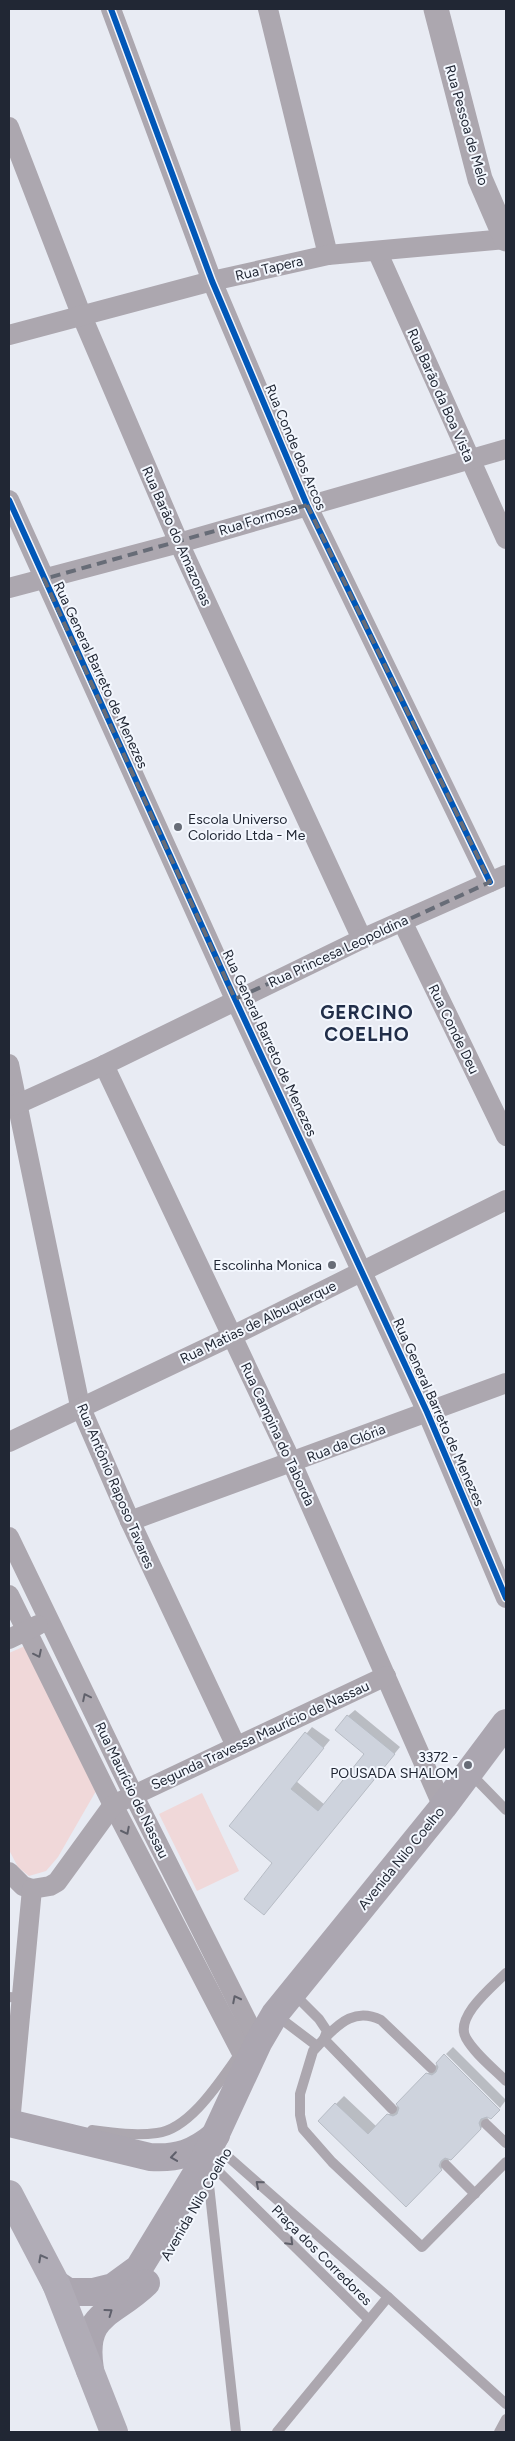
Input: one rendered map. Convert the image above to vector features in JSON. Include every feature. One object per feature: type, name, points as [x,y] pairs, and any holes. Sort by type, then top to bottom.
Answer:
[{"type":"highway","points":[[9,2194],[56,2284],[114,2432]]},
{"type":"main road","name":"Avenida Nilo Coelho","points":[[217,2162],[249,2053],[292,1992],[443,1808],[506,1723]]},
{"type":"main road","name":"Avenida Nilo Coelho","points":[[90,2370],[87,2349],[95,2322],[130,2297],[153,2277],[217,2162],[247,2102],[275,2014]]},
{"type":"main road","name":"Avenida Nilo Coelho","points":[[12,2118],[150,2157],[184,2156],[196,2150],[217,2162]]},
{"type":"main road","name":"Avenida Nilo Coelho","points":[[56,2284],[68,2292],[93,2292],[113,2287],[139,2268],[201,2166],[217,2162]]},
{"type":"street","name":"Rua Conde dos Arcos","points":[[111,9],[212,281],[307,505],[498,878]]},
{"type":"street","points":[[268,9],[328,255]]},
{"type":"street","name":"Rua Pessoa de Melo","points":[[436,9],[480,179],[506,239]]},
{"type":"street","name":"Rua Barão do Amazonas","points":[[9,127],[80,314],[179,543],[362,939]]},
{"type":"street","name":"Rua Tapera","points":[[9,335],[80,314],[212,281],[328,255],[506,239]]},
{"type":"street","name":"Rua Barão da Boa Vista","points":[[377,251],[506,539]]},
{"type":"street","name":"Rua Formosa","points":[[9,588],[179,543],[506,449]]},
{"type":"street","name":"Rua General Barreto de Menezes","points":[[9,500],[235,999],[427,1412],[506,1598]]},
{"type":"street","name":"Rua Princesa Leopoldina","points":[[13,1105],[104,1065],[235,999],[362,939],[498,878]]},
{"type":"street","name":"Rua Conde Deu","points":[[402,921],[506,1136]]},
{"type":"street","name":"Rua Antônio Raposo Tavares","points":[[9,1064],[13,1105],[80,1406],[130,1521],[236,1746]]},
{"type":"street","name":"Rua Campina do Taborda","points":[[104,1065],[292,1463],[443,1808]]},
{"type":"street","name":"Rua Matias de Albuquerque","points":[[9,1442],[80,1406],[232,1336],[506,1200]]},
{"type":"street","name":"Rua da Glória","points":[[130,1521],[506,1383]]},
{"type":"street","name":"Rua Maurício de Nassau","points":[[9,1536],[133,1794],[249,2053]]},
{"type":"street","name":"Rua Maurício de Nassau","points":[[9,1595],[18,1634],[249,2053]]},
{"type":"street","points":[[18,1634],[49,1620]]},
{"type":"street","name":"Segunda Travessa Maurício de Nassau","points":[[113,1805],[386,1676]]},
{"type":"street","points":[[9,1872],[23,1886],[32,1889],[50,1886],[56,1882],[113,1805]]},
{"type":"street","points":[[12,2118],[15,1998],[32,1889]]},
{"type":"lane","points":[[469,1771],[506,1810]]},
{"type":"lane","points":[[506,1973],[466,2017],[463,2028],[470,2044],[506,2081]]},
{"type":"lane","points":[[292,1992],[327,2031],[320,2043]]},
{"type":"lane","points":[[275,2014],[320,2043],[392,2109]]},
{"type":"lane","points":[[430,2068],[381,2020],[374,2016],[361,2015],[347,2018],[313,2051],[300,2094],[300,2115],[303,2129],[332,2162],[422,2248],[506,2162]]},
{"type":"lane","points":[[83,2128],[126,2134],[159,2133],[176,2127],[196,2110],[249,2053]]},
{"type":"lane","points":[[486,2124],[506,2144]]},
{"type":"lane","points":[[217,2162],[236,2432]]},
{"type":"lane","name":"Praça dos Corredores","points":[[217,2162],[388,2296],[506,2404]]},
{"type":"lane","name":"Praça dos Corredores","points":[[217,2162],[368,2319],[277,2432]]},
{"type":"lane","points":[[446,2166],[475,2194]]},
{"type":"lane","points":[[368,2319],[388,2296]]},
{"type":"lane","points":[[499,2432],[506,2419]]},
{"type":"highlighted area","points":[[307,505],[490,882],[235,999],[44,579]]},
{"type":"shaded area","points":[[25,1646],[96,1791],[58,1857],[46,1871],[29,1876],[18,1867],[9,1850],[9,1653]]},
{"type":"shaded area","points":[[202,1793],[239,1871],[197,1891],[159,1814]]},
{"type":"building","points":[[347,1715],[395,1754],[264,1915],[244,1899],[272,1863],[229,1826],[305,1732],[324,1748],[291,1789],[318,1811],[364,1754],[335,1730]]},
{"type":"building","points":[[444,2054],[500,2110],[491,2119],[487,2117],[481,2119],[479,2123],[481,2129],[451,2160],[445,2158],[441,2161],[439,2166],[442,2170],[406,2207],[318,2121],[335,2103],[368,2134],[387,2114],[393,2116],[397,2114],[399,2108],[396,2104],[426,2073],[432,2075],[436,2072],[438,2067],[436,2063]]},
{"type":"cycle path","points":[[111,9],[212,281],[307,505],[490,882]]},
{"type":"cycle path","points":[[9,500],[235,999],[427,1412],[506,1598]]},
{"type":"place","name":"Escola Universo Colorido Ltda - Me","points":[[178,827]]},
{"type":"place","name":"Escolinha Monica","points":[[332,1265]]},
{"type":"place","name":"3372 - POUSADA SHALOM","points":[[468,1765]]},
{"type":"district","name":"GERCINO COELHO","points":[[367,1023]]}]
